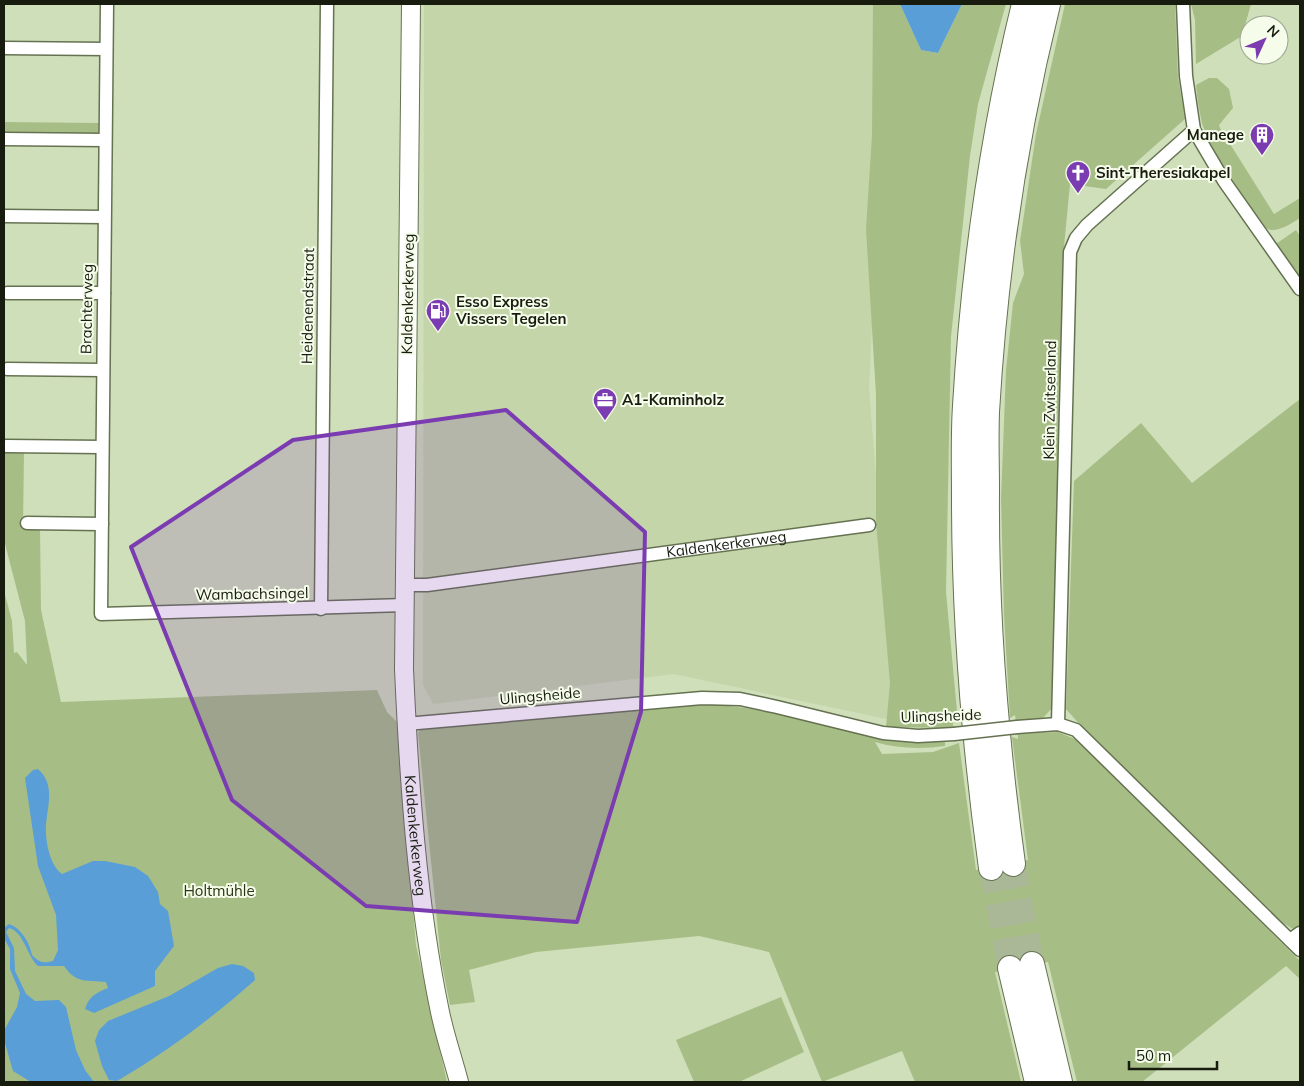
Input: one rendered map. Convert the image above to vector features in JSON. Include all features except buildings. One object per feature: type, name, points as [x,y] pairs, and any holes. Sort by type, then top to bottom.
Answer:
[{"type":"highway","points":[[1024,4],[1015,41],[988,189],[977,265],[965,407],[964,568],[969,680],[978,772],[1002,866],[1000,768],[992,680],[986,564],[987,414],[998,292],[1009,201],[1035,58],[1048,4]]},
{"type":"highway","points":[[1037,1082],[1022,966],[1060,1082]]},
{"type":"main road","name":"Kaldenkerkerweg","points":[[410,4],[404,606],[406,724],[427,939],[441,1013],[459,1082]]},
{"type":"street","name":"Brachterweg","points":[[101,614],[107,4]]},
{"type":"street","name":"Heidenendstraat","points":[[321,609],[327,4]]},
{"type":"street","points":[[1183,4],[1186,76],[1194,130],[1224,181],[1300,289]]},
{"type":"street","points":[[4,48],[106,49]]},
{"type":"street","name":"Klein Zwitserland","points":[[1058,724],[1070,252],[1076,238],[1087,225],[1194,130]]},
{"type":"street","points":[[4,139],[105,140]]},
{"type":"street","points":[[4,216],[104,217]]},
{"type":"street","points":[[7,293],[104,293]]},
{"type":"street","points":[[7,369],[103,370]]},
{"type":"street","points":[[6,446],[102,447]]},
{"type":"street","points":[[27,523],[102,524]]},
{"type":"street","name":"Kaldenkerkerweg","points":[[405,585],[427,585],[869,524]]},
{"type":"street","name":"Wambachsingel","points":[[101,614],[404,606]]},
{"type":"street","name":"Ulingsheide","points":[[406,724],[702,698],[740,699],[883,733],[918,736],[1058,724],[1076,730],[1295,936],[1300,950]]},
{"type":"highlighted area","points":[[506,410],[645,532],[641,712],[577,922],[366,906],[232,800],[131,547],[293,440]]},
{"type":"shaded area","points":[[424,4],[887,4],[869,389],[896,721],[674,674],[433,704],[423,685]]},
{"type":"green space","points":[[873,4],[900,4],[921,50],[938,53],[962,4],[1006,4],[978,104],[970,156],[951,337],[946,592],[958,722],[953,721],[953,728],[886,727],[890,683],[876,522],[876,395],[866,229],[872,135]]},
{"type":"green space","points":[[1065,4],[1175,4],[1178,77],[1185,119],[1106,189],[1070,184],[1063,257],[1053,707],[1042,719],[1016,721],[1015,715],[1010,718],[1004,615],[1001,499],[1006,370],[1013,303],[1024,274],[1020,241],[1036,134]]},
{"type":"green space","points":[[1191,4],[1251,4],[1248,15],[1239,15],[1239,38],[1196,64],[1195,20]]},
{"type":"green space","points":[[1209,78],[1217,78],[1229,89],[1233,108],[1219,125],[1220,128],[1274,214],[1300,198],[1300,218],[1283,228],[1272,230],[1263,226],[1253,216],[1232,184],[1213,148],[1202,123],[1196,85]]},
{"type":"green space","points":[[4,122],[99,123],[99,135],[4,134]]},
{"type":"green space","points":[[1296,230],[1300,236],[1300,283],[1276,244]]},
{"type":"green space","points":[[1300,399],[1300,926],[1293,929],[1283,923],[1090,736],[1066,709],[1074,481],[1141,423],[1192,483]]},
{"type":"green space","name":"Holtmühle","points":[[4,450],[24,453],[23,527],[40,527],[41,610],[61,702],[377,690],[387,712],[397,722],[416,945],[447,1082],[4,1082],[4,591],[12,621],[14,653],[17,652],[27,665],[25,621],[4,540]]},
{"type":"green space","points":[[702,704],[738,707],[773,713],[844,728],[866,736],[882,739],[909,741],[945,740],[945,746],[919,748],[893,746],[875,742],[882,754],[933,752],[959,743],[976,870],[1028,860],[1012,737],[1018,739],[1018,734],[1058,732],[1077,740],[1300,961],[1300,979],[1286,966],[1142,1082],[1077,1082],[1048,962],[995,972],[1021,1082],[915,1082],[902,1051],[822,1082],[769,952],[699,936],[536,952],[469,970],[475,1002],[450,1005],[441,960],[418,733],[421,729]]},
{"type":"green space","points":[[781,997],[804,1052],[739,1082],[694,1082],[676,1040]]},
{"type":"water","points":[[900,4],[962,4],[938,53],[921,50]]},
{"type":"water","points":[[38,769],[47,781],[49,788],[46,837],[51,858],[58,870],[62,874],[93,861],[105,861],[135,867],[148,876],[158,892],[160,904],[168,911],[174,946],[155,971],[155,986],[94,1013],[85,1009],[94,995],[108,988],[106,982],[82,980],[73,976],[64,966],[38,966],[18,934],[9,928],[6,932],[14,948],[15,971],[26,994],[35,1001],[59,1000],[66,1007],[76,1050],[85,1070],[94,1082],[31,1082],[13,1071],[5,1043],[5,1029],[17,1007],[20,993],[10,969],[10,949],[4,938],[4,928],[9,924],[21,932],[27,941],[32,955],[41,962],[53,961],[58,950],[56,915],[38,866],[25,778],[33,770]]},
{"type":"water","points":[[232,964],[243,966],[254,973],[255,980],[206,1021],[136,1070],[117,1081],[109,1080],[102,1066],[95,1041],[99,1030],[108,1021],[169,996],[218,968]]},
{"type":"tunnel","points":[[1013,864],[1032,964]]},
{"type":"tunnel","points":[[991,868],[1010,968]]},
{"type":"place","name":"Manege","points":[[1262,156]]},
{"type":"place","name":"Sint-Theresiakapel","points":[[1078,194]]},
{"type":"place","name":"Esso Express Vissers Tegelen","points":[[438,332]]},
{"type":"place","name":"A1-Kaminholz","points":[[605,421]]}]
